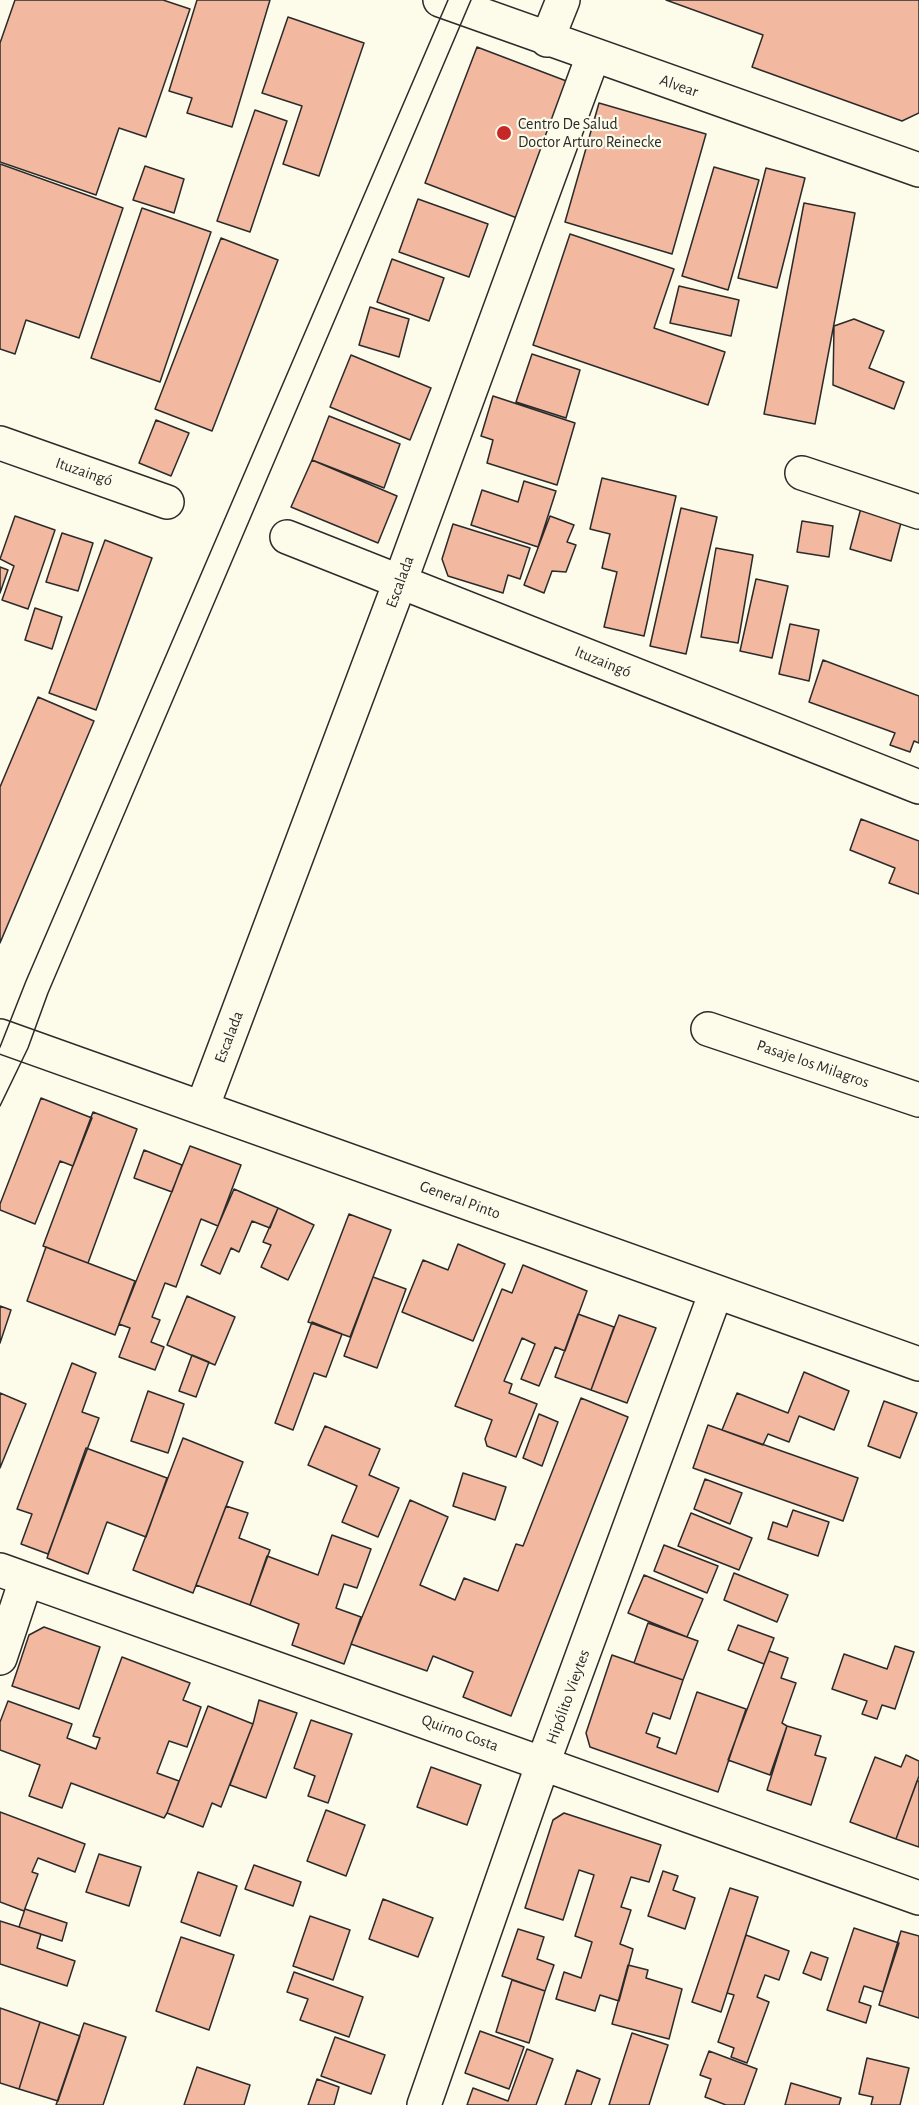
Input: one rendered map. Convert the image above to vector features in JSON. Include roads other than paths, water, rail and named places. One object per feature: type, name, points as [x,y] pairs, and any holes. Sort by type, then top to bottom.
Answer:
[{"type":"street","name":"Alvear","points":[[440,0],[547,40],[919,170]]},
{"type":"street","points":[[547,40],[562,0]]},
{"type":"street","name":"Escalada","points":[[202,1108],[400,582],[593,56]]},
{"type":"street","name":"Ituzaingó","points":[[0,443],[167,502]]},
{"type":"street","points":[[802,472],[919,512]]},
{"type":"street","name":"Ituzaingó","points":[[287,537],[919,787]]},
{"type":"street","name":"Pasaje los Milagros","points":[[708,1029],[919,1100]]},
{"type":"street","name":"General Pinto","points":[[0,1036],[919,1364]]},
{"type":"street","name":"Hipólito Vieytes","points":[[424,2105],[543,1763],[716,1292]]},
{"type":"street","points":[[0,1658],[13,1575]]},
{"type":"street","name":"Quirno Costa","points":[[13,1575],[919,1898]]},
{"type":"tram line","points":[[0,1047],[26,981],[448,0]]},
{"type":"tram line","points":[[0,1106],[28,1048],[48,993],[471,0]]},
{"type":"place","name":"Centro De Salud Doctor Arturo Reinecke","points":[[504,133]]}]
